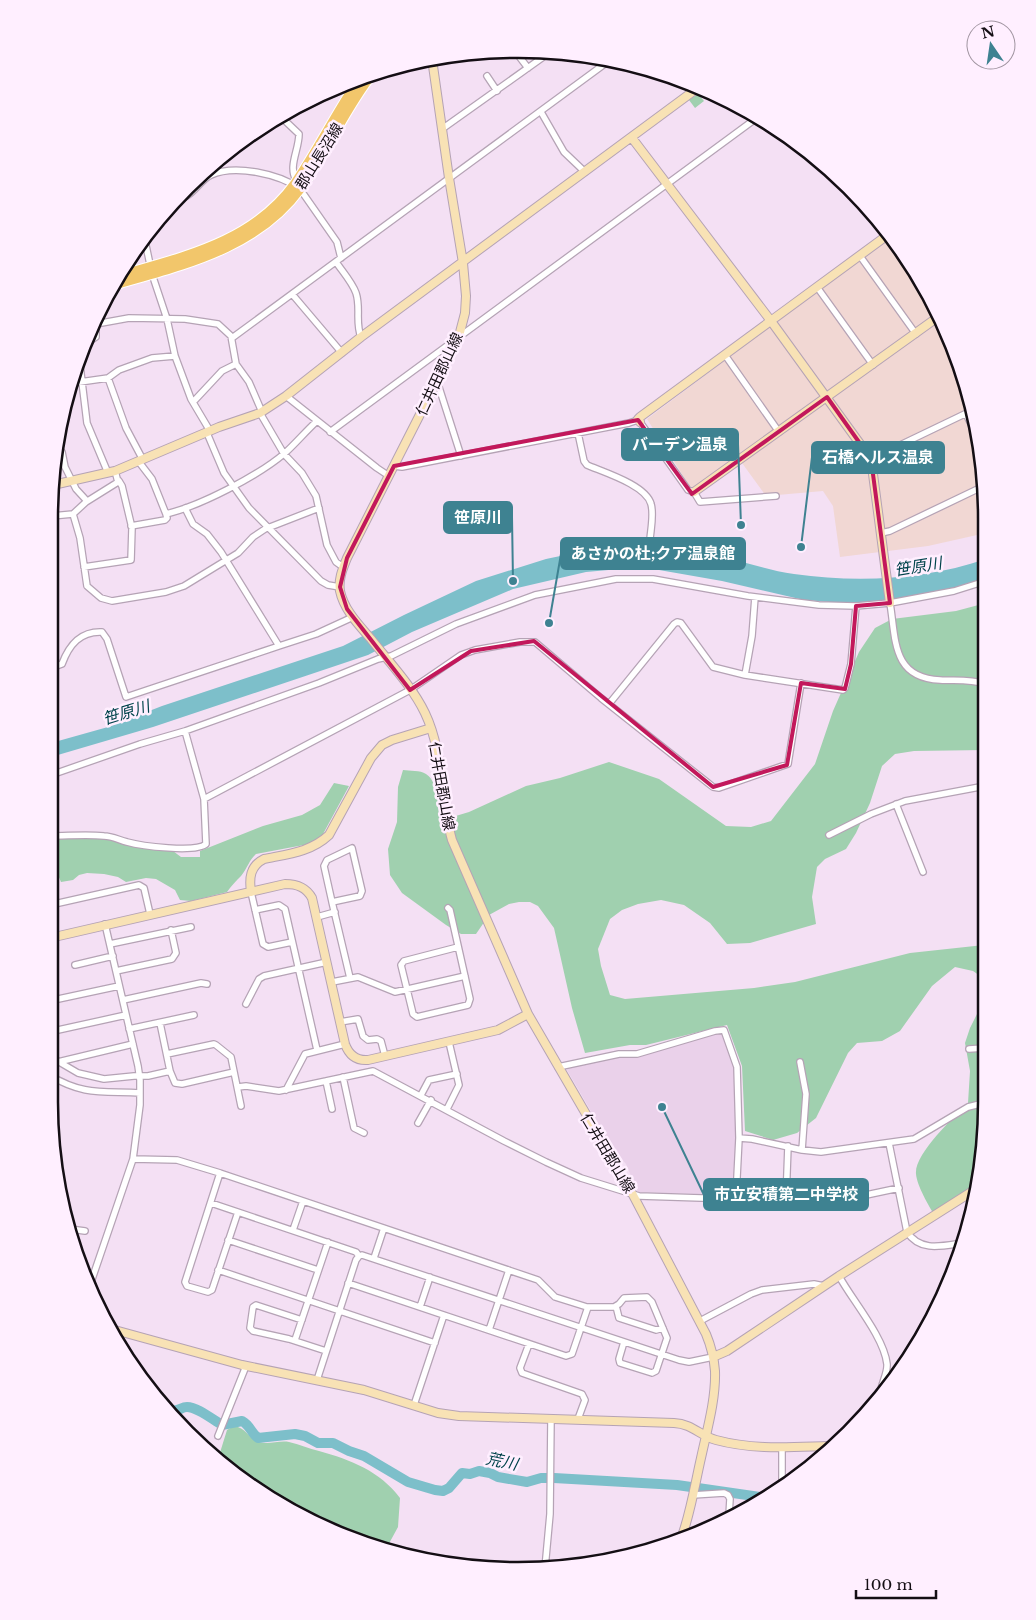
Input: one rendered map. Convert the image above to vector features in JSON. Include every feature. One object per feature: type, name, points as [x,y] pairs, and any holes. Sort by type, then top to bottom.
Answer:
[{"type":"main road","name":"郡山長沼線","points":[[123,282],[210,247],[236,235],[257,222],[297,185],[366,84]]},
{"type":"main road","name":"郡山長沼線","points":[[297,185],[354,88]]},
{"type":"main road","name":"郡山長沼線","points":[[128,274],[151,270]]},
{"type":"street","points":[[520,58],[528,68]]},
{"type":"street","points":[[442,129],[542,58]]},
{"type":"street","name":"仁井田郡山線","points":[[433,65],[463,263],[466,296],[464,313],[458,336],[437,381],[343,567],[340,587],[344,602],[354,619],[419,703],[431,728],[438,750],[448,825],[452,840],[528,1014],[633,1195],[706,1334],[713,1357],[715,1380],[706,1436],[683,1531]]},
{"type":"street","points":[[232,338],[603,65]]},
{"type":"street","points":[[487,76],[496,91]]},
{"type":"street","points":[[58,484],[112,472],[219,427],[261,412],[286,396],[361,338],[692,92]]},
{"type":"street","points":[[541,112],[564,152],[585,172]]},
{"type":"street","points":[[285,121],[299,134],[294,162],[294,175],[297,185],[337,242],[338,260],[356,292],[358,309],[357,327],[361,338]]},
{"type":"street","points":[[330,432],[752,121]]},
{"type":"street","points":[[632,138],[827,397],[870,460],[890,602],[898,652],[902,664],[916,676],[931,680],[969,680],[978,682]]},
{"type":"street","points":[[211,175],[239,169],[297,185]]},
{"type":"street","points":[[639,421],[640,417],[883,238]]},
{"type":"street","points":[[146,247],[151,270],[167,319],[175,356],[187,389],[208,432],[224,473],[249,508],[321,581],[330,586],[340,587]]},
{"type":"street","points":[[860,256],[916,334]]},
{"type":"street","points":[[817,287],[873,365]]},
{"type":"street","points":[[292,294],[342,353]]},
{"type":"street","points":[[102,320],[129,318],[190,319],[218,324],[232,338],[236,364],[250,382],[261,412],[284,454],[302,473],[316,496],[327,545],[336,562],[343,567]]},
{"type":"street","points":[[694,492],[934,320]]},
{"type":"street","points":[[725,355],[779,432]]},
{"type":"street","points":[[78,382],[108,378],[119,370],[152,358],[175,356]]},
{"type":"street","points":[[194,402],[222,371],[236,364]]},
{"type":"street","points":[[81,372],[88,427],[112,472],[122,486],[131,526],[131,560],[84,568]]},
{"type":"street","points":[[108,378],[126,428],[141,461],[152,479],[167,518],[165,520],[131,526]]},
{"type":"street","points":[[437,381],[461,456]]},
{"type":"street","points":[[286,396],[376,468],[389,476]]},
{"type":"street","points":[[870,460],[966,414]]},
{"type":"street","points":[[166,514],[206,500],[248,478],[284,454],[317,421]]},
{"type":"street","points":[[394,466],[402,467],[639,421]]},
{"type":"street","points":[[639,421],[688,490],[694,492],[701,503],[776,496]]},
{"type":"street","points":[[578,433],[584,461],[587,465],[629,482],[650,500],[652,509],[650,539]]},
{"type":"street","points":[[62,452],[65,467],[76,489],[87,501]]},
{"type":"street","points":[[119,481],[87,501],[75,510],[73,514],[80,538],[86,582],[89,589],[101,598],[112,601],[178,589],[238,552],[255,535],[319,508]]},
{"type":"street","points":[[881,534],[978,489]]},
{"type":"street","points":[[185,508],[192,524],[208,536],[279,646]]},
{"type":"street","points":[[58,515],[73,514]]},
{"type":"street","points":[[58,773],[140,744],[185,731],[319,683],[456,624],[535,595],[616,579],[652,579],[755,597],[819,605],[856,606],[954,591],[978,584]]},
{"type":"street","points":[[745,675],[752,636],[755,597]]},
{"type":"street","points":[[609,704],[677,622],[681,624],[713,668],[745,675],[840,690],[845,689],[852,658],[856,606]]},
{"type":"street","points":[[58,665],[62,664],[76,640],[88,633],[104,632],[126,696],[316,634],[354,619]]},
{"type":"street","points":[[204,799],[410,690],[461,655],[471,651],[529,641],[535,642],[713,787],[719,788],[788,764],[801,683]]},
{"type":"street","points":[[292,942],[268,947],[263,944],[251,892],[249,878],[252,869],[258,862],[308,849],[320,843],[329,835],[372,758],[382,745],[431,728]]},
{"type":"street","points":[[58,836],[108,836],[128,842],[169,848],[201,848],[206,844],[204,799],[185,731]]},
{"type":"street","points":[[829,834],[896,804],[925,796],[978,787]]},
{"type":"street","points":[[896,804],[923,872]]},
{"type":"street","points":[[332,902],[360,896],[362,891],[352,848],[326,860],[324,866],[332,902],[350,978]]},
{"type":"street","points":[[58,936],[285,884],[298,886],[307,890],[311,896],[346,1044],[349,1053],[360,1060],[368,1060],[498,1030],[528,1014]]},
{"type":"street","points":[[58,904],[139,885],[144,888],[150,914]]},
{"type":"street","points":[[255,910],[280,905],[285,909],[317,1050]]},
{"type":"street","points":[[448,908],[458,947],[470,999],[468,1005],[417,1017],[413,1014],[401,965],[404,960],[458,947]]},
{"type":"street","points":[[317,917],[335,912]]},
{"type":"street","points":[[93,1277],[133,1159],[140,1111],[139,1076],[106,924]]},
{"type":"street","points":[[110,944],[191,927]]},
{"type":"street","points":[[116,971],[172,958],[176,953],[171,930]]},
{"type":"street","points":[[75,965],[113,956]]},
{"type":"street","points":[[246,1004],[259,979],[264,976],[327,962]]},
{"type":"street","points":[[332,982],[358,977],[394,992],[465,976]]},
{"type":"street","points":[[123,1000],[201,983],[207,984]]},
{"type":"street","points":[[58,999],[120,986]]},
{"type":"street","points":[[58,1030],[126,1015]]},
{"type":"street","points":[[129,1029],[194,1015]]},
{"type":"street","points":[[340,1022],[358,1019],[363,1037],[368,1040],[376,1039],[381,1042],[384,1056]]},
{"type":"street","points":[[160,1023],[173,1081],[179,1084],[234,1072]]},
{"type":"street","points":[[558,1067],[619,1054],[637,1054],[724,1030],[738,1067],[739,1138],[737,1194],[734,1199]]},
{"type":"street","points":[[447,1109],[459,1087],[450,1042]]},
{"type":"street","points":[[58,1062],[132,1044]]},
{"type":"street","points":[[167,1054],[215,1044],[230,1055],[241,1106]]},
{"type":"street","points":[[286,1090],[303,1054],[346,1044]]},
{"type":"street","points":[[969,1050],[978,1049]]},
{"type":"street","points":[[58,1062],[80,1074],[100,1078],[148,1076],[170,1071]]},
{"type":"street","points":[[800,1062],[806,1100],[802,1150]]},
{"type":"street","points":[[238,1087],[246,1086],[279,1091],[373,1071],[546,1162],[582,1178],[633,1195],[647,1197],[838,1201],[899,1188]]},
{"type":"street","points":[[421,1095],[429,1080],[457,1074]]},
{"type":"street","points":[[343,1077],[354,1128],[364,1133]]},
{"type":"street","points":[[58,1080],[90,1092],[140,1093]]},
{"type":"street","points":[[326,1081],[332,1109]]},
{"type":"street","points":[[418,1123],[431,1100]]},
{"type":"street","points":[[739,1138],[752,1138],[802,1150],[828,1152],[914,1139],[968,1107],[978,1104]]},
{"type":"street","points":[[889,1142],[907,1232],[913,1238],[930,1246],[939,1247],[956,1244]]},
{"type":"street","points":[[786,1200],[788,1146]]},
{"type":"street","points":[[133,1159],[177,1160],[220,1173],[541,1281],[555,1297],[588,1307],[616,1306],[624,1298],[648,1297],[667,1338],[656,1372],[622,1364],[618,1359],[624,1342]]},
{"type":"street","points":[[220,1173],[185,1282],[187,1286],[208,1292],[212,1290],[238,1212]]},
{"type":"street","points":[[359,1256],[365,1255],[687,1362],[713,1357],[727,1351],[970,1192]]},
{"type":"street","points":[[293,1230],[303,1201]]},
{"type":"street","points":[[211,1203],[356,1252],[359,1256]]},
{"type":"street","points":[[374,1258],[384,1228]]},
{"type":"street","points":[[76,1230],[85,1231]]},
{"type":"street","points":[[228,1240],[318,1270]]},
{"type":"street","points":[[295,1340],[328,1242]]},
{"type":"street","points":[[317,1380],[348,1283],[359,1256]]},
{"type":"street","points":[[218,1270],[435,1343]]},
{"type":"street","points":[[489,1330],[509,1270]]},
{"type":"street","points":[[839,1276],[871,1326],[885,1357],[886,1370],[880,1386]]},
{"type":"street","points":[[420,1307],[430,1277]]},
{"type":"street","points":[[348,1283],[568,1356],[572,1354],[588,1307]]},
{"type":"street","points":[[700,1321],[762,1290],[814,1284],[824,1286]]},
{"type":"street","points":[[302,1320],[257,1305],[253,1307],[251,1330],[295,1340],[326,1351]]},
{"type":"street","points":[[616,1306],[619,1318],[656,1330],[664,1328]]},
{"type":"street","points":[[414,1406],[444,1315]]},
{"type":"street","points":[[118,1331],[246,1366],[364,1390],[438,1413],[458,1416],[679,1423],[694,1428],[716,1440],[744,1447],[824,1446]]},
{"type":"street","points":[[529,1344],[520,1368],[522,1372],[582,1394],[584,1400],[578,1419]]},
{"type":"street","points":[[218,1436],[246,1366]]},
{"type":"street","points":[[546,1562],[550,1514],[551,1418]]},
{"type":"street","points":[[782,1447],[782,1479]]},
{"type":"street","points":[[693,1495],[728,1495],[730,1499],[729,1511]]},
{"type":"highlighted area","points":[[827,397],[871,459],[890,603],[856,606],[851,664],[845,689],[801,683],[787,765],[713,787],[534,641],[471,651],[410,690],[347,609],[340,587],[347,558],[394,466],[638,420],[692,494]]},
{"type":"shaded area","points":[[885,240],[901,262],[931,314],[954,370],[970,428],[975,458],[978,488],[978,535],[928,546],[840,557],[833,506],[823,491],[766,496],[742,463],[692,490],[647,419]]},
{"type":"shaded area","points":[[720,1032],[723,1034],[735,1068],[736,1157],[732,1195],[638,1192],[626,1164],[610,1144],[567,1070],[568,1068]]},
{"type":"green space","points":[[697,94],[704,101],[695,108],[689,100]]},
{"type":"green space","points":[[978,605],[978,750],[914,751],[895,754],[882,766],[870,803],[846,849],[825,859],[817,867],[812,897],[816,924],[750,943],[727,944],[710,923],[684,905],[661,900],[638,904],[622,910],[610,919],[598,949],[610,995],[625,999],[754,988],[795,982],[910,953],[978,946],[978,974],[973,971],[955,967],[932,986],[900,1031],[882,1041],[857,1043],[848,1053],[816,1118],[797,1133],[773,1140],[745,1131],[742,1066],[727,1025],[646,1045],[630,1045],[585,1053],[572,1008],[554,928],[538,906],[530,902],[509,904],[489,915],[476,934],[461,934],[402,893],[390,875],[388,849],[397,822],[398,787],[403,770],[421,772],[431,778],[441,808],[449,818],[469,812],[526,786],[560,778],[609,762],[659,779],[726,826],[751,827],[771,821],[815,764],[833,711],[859,652],[875,628],[892,619],[956,611]]},
{"type":"green space","points":[[334,783],[349,786],[323,834],[309,844],[256,854],[227,892],[191,901],[180,900],[175,890],[156,879],[146,878],[126,882],[118,877],[87,873],[79,875],[73,880],[61,882],[58,875],[58,839],[99,838],[173,851],[181,857],[200,857],[200,851],[263,826],[302,815],[320,805]]},
{"type":"green space","points":[[978,1012],[978,1132],[971,1187],[946,1212],[935,1216],[919,1184],[916,1174],[917,1166],[921,1156],[936,1136],[968,1103],[970,1071],[965,1043]]},
{"type":"green space","points":[[234,1426],[238,1427],[259,1442],[289,1442],[342,1458],[374,1474],[400,1498],[398,1527],[389,1544],[314,1515],[262,1485],[220,1453],[227,1430]]},
{"type":"water","points":[[656,544],[706,553],[785,573],[818,577],[891,578],[939,571],[978,561],[978,583],[913,601],[856,604],[804,600],[722,581],[642,567],[586,572],[513,589],[412,632],[368,655],[153,727],[58,755],[58,741],[108,727],[162,706],[343,646],[476,581],[546,559],[608,546]]},
{"type":"waterway","name":"荒川","points":[[176,1410],[185,1407],[201,1411],[222,1425],[242,1421],[258,1438],[295,1434],[305,1436],[318,1443],[333,1443],[364,1456],[408,1482],[435,1490],[443,1491],[449,1488],[462,1473],[470,1474],[479,1471],[498,1477],[527,1482],[541,1478],[554,1478],[677,1485],[756,1496]]},
{"type":"place","name":"バーデン温泉","points":[[741,525]]},
{"type":"place","name":"石橋ヘルス温泉","points":[[801,547]]},
{"type":"place","name":"笹原川","points":[[513,581]]},
{"type":"place","name":"あさかの杜;クア温泉館","points":[[549,623]]},
{"type":"place","name":"市立安積第二中学校","points":[[662,1107]]}]
